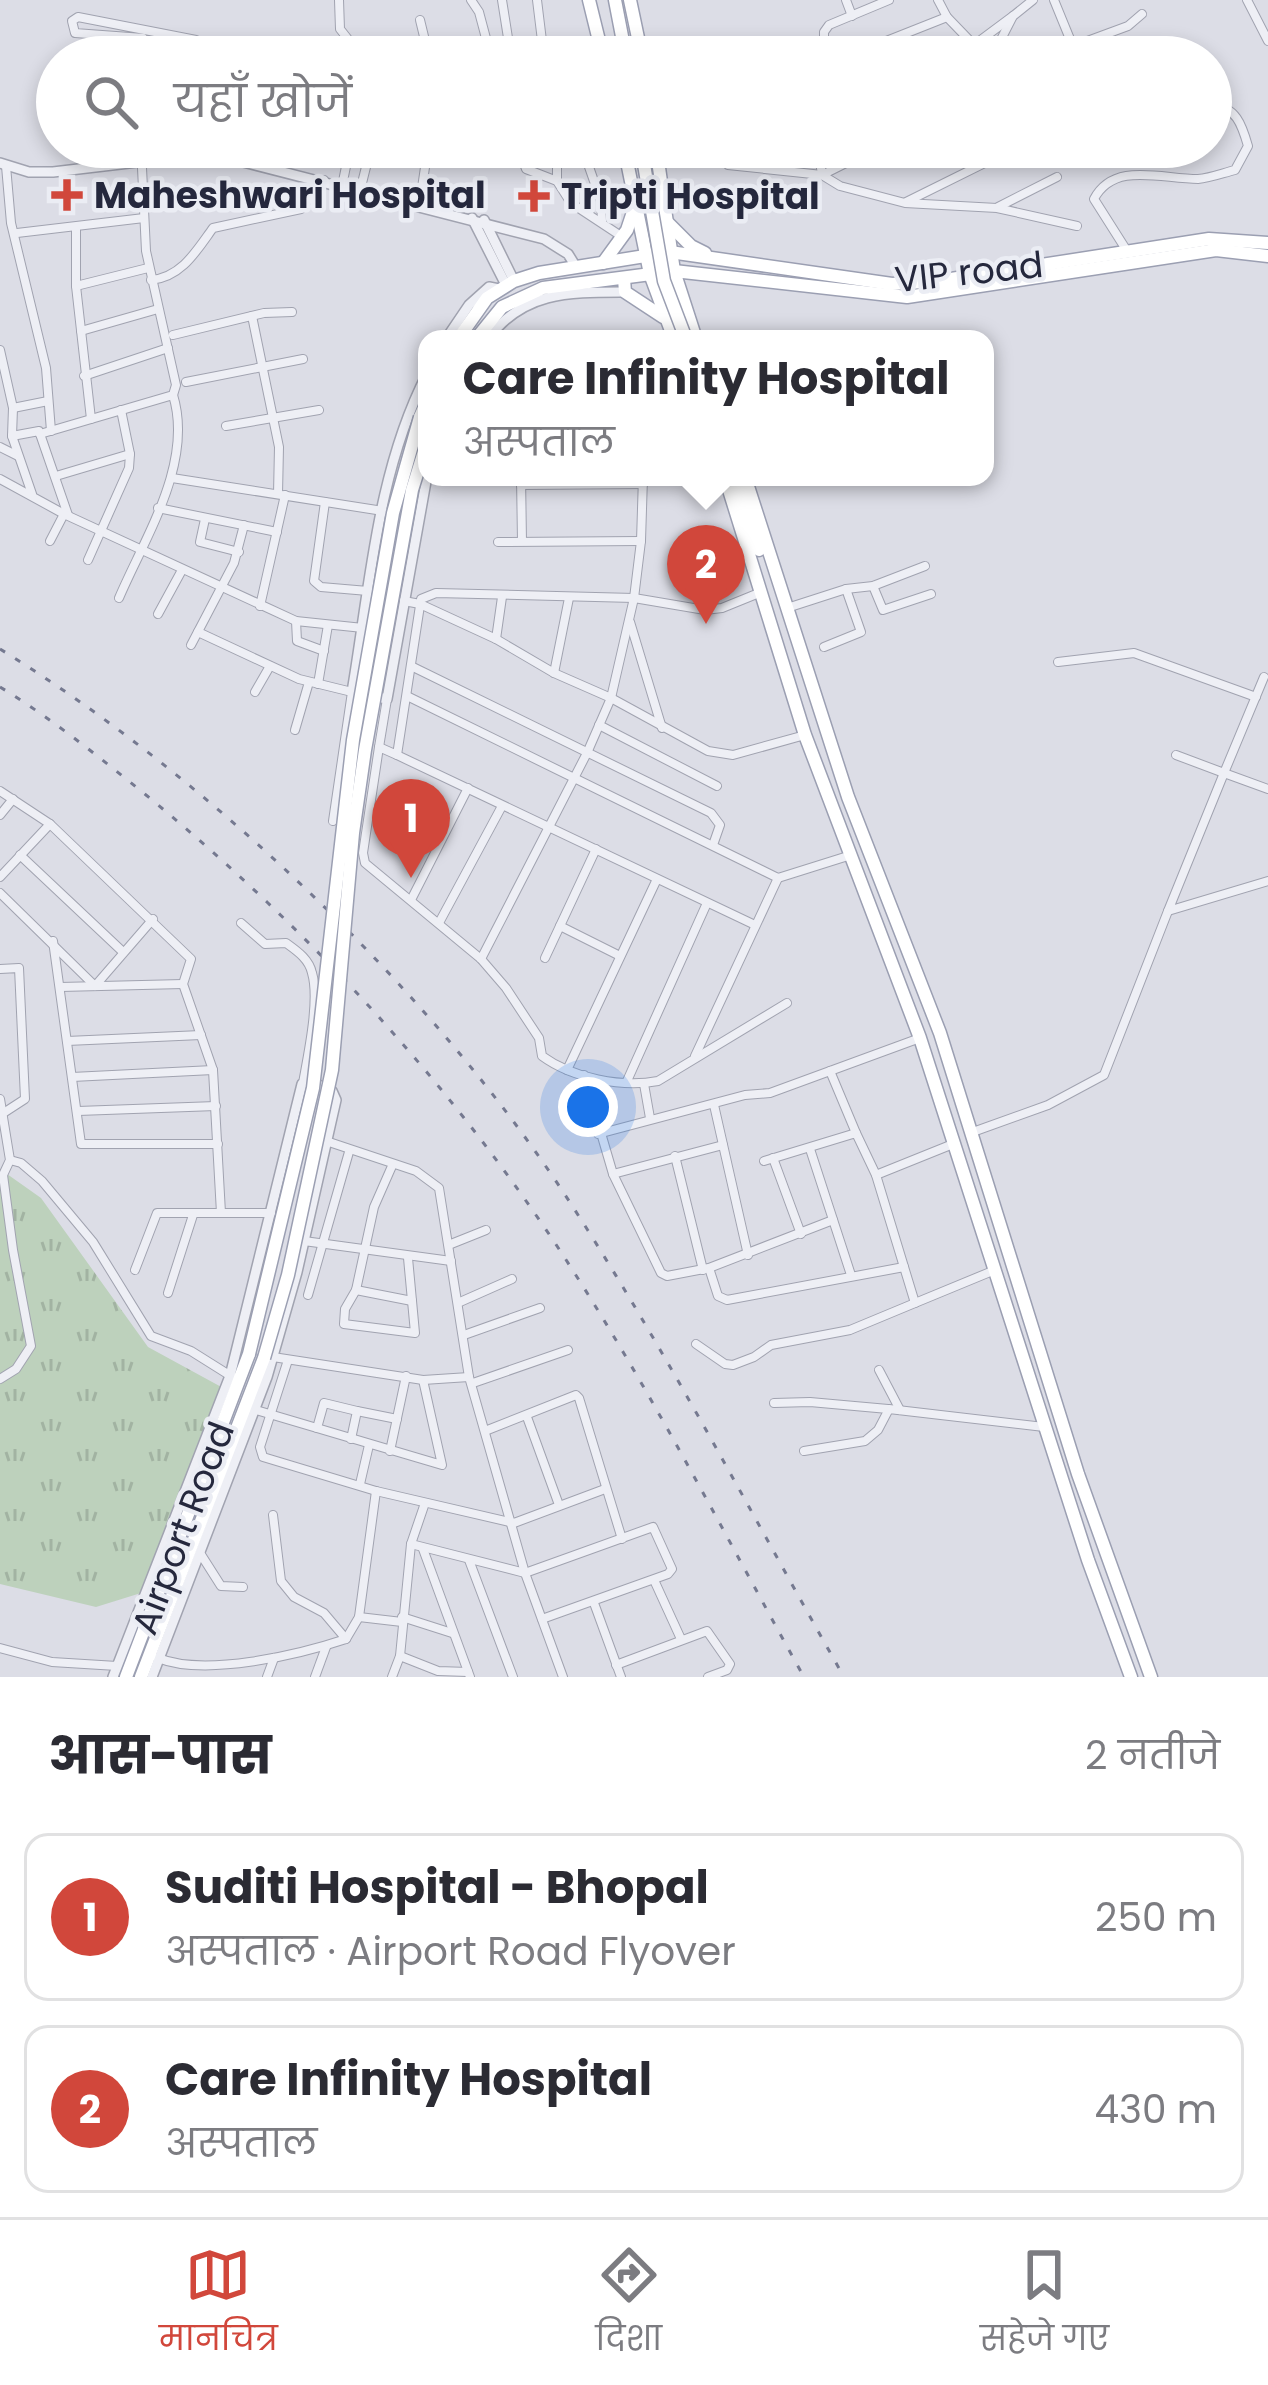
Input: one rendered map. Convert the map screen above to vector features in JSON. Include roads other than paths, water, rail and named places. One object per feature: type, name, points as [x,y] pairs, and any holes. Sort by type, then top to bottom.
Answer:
[{"type":"main road","points":[[589,0],[598,36]]},
{"type":"main road","points":[[615,0],[622,36]]},
{"type":"main road","points":[[630,0],[638,36]]},
{"type":"main road","points":[[627,168],[650,274],[670,330]]},
{"type":"main road","points":[[645,168],[664,281],[688,330]]},
{"type":"main road","points":[[659,168],[670,252],[690,330]]},
{"type":"main road","points":[[602,264],[635,208]]},
{"type":"main road","points":[[665,220],[691,246],[709,256]]},
{"type":"main road","name":"VIP road","points":[[506,285],[670,252],[892,284],[1209,239],[1268,243]]},
{"type":"main road","name":"VIP road","points":[[483,330],[502,307],[526,294],[562,284],[624,285],[674,271],[907,297],[1216,250],[1268,256]]},
{"type":"main road","points":[[691,330],[688,290],[692,280],[700,275],[733,276]]},
{"type":"main road","points":[[464,330],[477,309],[506,285]]},
{"type":"main road","points":[[624,285],[666,319]]},
{"type":"main road","name":"Airport Road","points":[[118,1673],[235,1378],[249,1354],[314,1088],[353,740],[393,513],[418,424]]},
{"type":"main road","points":[[141,1677],[160,1659],[268,1358],[288,1275],[332,1070],[353,833],[418,471]]},
{"type":"main road","points":[[728,486],[805,735],[920,1038],[1044,1426],[1131,1677]]},
{"type":"main road","points":[[738,486],[806,689],[819,713]]},
{"type":"main road","points":[[748,486],[859,827],[932,1010],[1078,1474],[1151,1677]]},
{"type":"street","points":[[339,0],[340,29],[346,36]]},
{"type":"street","points":[[471,0],[485,36]]},
{"type":"street","points":[[502,0],[508,36]]},
{"type":"street","points":[[536,0],[541,36]]},
{"type":"street","points":[[846,0],[852,16]]},
{"type":"street","points":[[824,36],[852,16],[890,0]]},
{"type":"street","points":[[938,0],[965,36]]},
{"type":"street","points":[[987,36],[1033,0]]},
{"type":"street","points":[[1054,0],[1069,36]]},
{"type":"street","points":[[1246,0],[1268,41]]},
{"type":"street","points":[[1097,36],[1128,26],[1142,14]]},
{"type":"street","points":[[1003,36],[1013,16]]},
{"type":"street","points":[[116,36],[75,33],[72,21],[78,17],[175,36]]},
{"type":"street","points":[[899,36],[947,17]]},
{"type":"street","points":[[420,20],[424,36]]},
{"type":"street","points":[[1128,252],[1094,199],[1100,187],[1118,175],[1203,179],[1235,170],[1248,146],[1240,119],[1232,113]]},
{"type":"street","points":[[50,541],[66,514],[46,432],[46,368],[11,223],[3,165],[28,172],[92,168]]},
{"type":"street","points":[[119,598],[172,478],[178,410],[169,348],[148,268],[141,168]]},
{"type":"street","points":[[269,168],[544,239],[568,254],[576,268]]},
{"type":"street","points":[[342,186],[346,168]]},
{"type":"street","points":[[360,191],[366,168]]},
{"type":"street","points":[[419,208],[425,168]]},
{"type":"street","points":[[526,168],[557,181]]},
{"type":"street","points":[[557,168],[557,181],[571,203],[622,237]]},
{"type":"street","points":[[589,168],[601,201],[602,223]]},
{"type":"street","points":[[756,168],[822,175],[840,186],[905,203],[997,208],[1077,226]]},
{"type":"street","points":[[821,168],[822,175]]},
{"type":"street","points":[[822,175],[836,168]]},
{"type":"street","points":[[905,203],[975,168]]},
{"type":"street","points":[[997,208],[1057,177]]},
{"type":"street","points":[[152,280],[172,275],[202,248],[213,228],[290,213],[307,203],[324,180]]},
{"type":"street","points":[[17,233],[144,218]]},
{"type":"street","points":[[452,330],[488,287],[506,285],[478,219]]},
{"type":"street","points":[[76,228],[76,286],[91,418]]},
{"type":"street","points":[[76,286],[148,268]]},
{"type":"street","points":[[496,330],[509,314],[529,302],[624,285]]},
{"type":"street","points":[[81,331],[158,309]]},
{"type":"street","points":[[173,335],[252,316],[292,312]]},
{"type":"street","points":[[252,316],[280,456],[282,494],[260,606]]},
{"type":"street","points":[[84,376],[169,348]]},
{"type":"street","points":[[0,350],[13,408],[12,436],[32,495]]},
{"type":"street","points":[[186,382],[304,359]]},
{"type":"street","points":[[333,821],[383,511],[400,435],[418,394]]},
{"type":"street","points":[[12,436],[46,432],[173,395]]},
{"type":"street","points":[[13,408],[49,401]]},
{"type":"street","points":[[88,560],[129,468],[121,410]]},
{"type":"street","points":[[226,426],[319,410]]},
{"type":"street","points":[[0,448],[19,456]]},
{"type":"street","points":[[56,476],[130,454]]},
{"type":"street","points":[[172,478],[383,511]]},
{"type":"street","points":[[0,479],[296,621],[363,628]]},
{"type":"street","points":[[425,486],[379,747],[365,863],[481,958],[539,1038],[542,1057],[567,1070],[627,1082],[658,1081],[787,1004]]},
{"type":"street","points":[[521,486],[522,542]]},
{"type":"street","points":[[481,958],[611,698],[634,598],[643,486]]},
{"type":"street","points":[[325,502],[314,581],[320,587],[369,591]]},
{"type":"street","points":[[158,508],[278,532]]},
{"type":"street","points":[[205,519],[200,542],[239,552]]},
{"type":"street","points":[[190,645],[239,552],[244,525]]},
{"type":"street","points":[[498,542],[641,541]]},
{"type":"street","points":[[786,608],[846,589],[873,586],[925,566]]},
{"type":"street","points":[[158,614],[182,570]]},
{"type":"street","points":[[873,586],[884,610],[932,594]]},
{"type":"street","points":[[824,647],[861,632],[846,589]]},
{"type":"street","points":[[397,754],[425,596],[634,598],[712,610],[759,593]]},
{"type":"street","points":[[496,639],[502,597]]},
{"type":"street","points":[[554,673],[569,598]]},
{"type":"street","points":[[404,601],[496,639],[663,729],[722,755],[746,753],[805,735]]},
{"type":"street","points":[[629,618],[663,729]]},
{"type":"street","points":[[296,621],[297,641],[324,651]]},
{"type":"street","points":[[295,730],[314,683],[328,625]]},
{"type":"street","points":[[198,632],[314,683],[387,699]]},
{"type":"street","points":[[1058,662],[1134,652],[1256,697]]},
{"type":"street","points":[[256,692],[270,666]]},
{"type":"street","points":[[413,667],[712,813],[720,825],[713,845]]},
{"type":"street","points":[[970,1133],[1048,1105],[1104,1076],[1267,675]]},
{"type":"street","points":[[407,696],[778,878],[848,856]]},
{"type":"street","points":[[599,725],[717,786]]},
{"type":"street","points":[[379,747],[754,925]]},
{"type":"street","points":[[1176,754],[1268,789]]},
{"type":"street","points":[[412,898],[468,788]]},
{"type":"street","points":[[0,791],[50,824],[190,959],[183,984],[213,1070],[221,1213]]},
{"type":"street","points":[[0,814],[13,799]]},
{"type":"street","points":[[440,921],[502,806]]},
{"type":"street","points":[[0,877],[50,824]]},
{"type":"street","points":[[545,958],[596,849]]},
{"type":"street","points":[[20,855],[123,952]]},
{"type":"street","points":[[695,1057],[778,878]]},
{"type":"street","points":[[567,1070],[657,879]]},
{"type":"street","points":[[1168,911],[1268,881]]},
{"type":"street","points":[[0,892],[95,986]]},
{"type":"street","points":[[627,1082],[707,903]]},
{"type":"street","points":[[95,986],[153,919]]},
{"type":"street","points":[[10,1160],[42,1181],[93,1242],[151,1336],[191,1351],[235,1378],[302,1084],[310,1039],[312,973],[304,957],[286,943],[265,944],[241,923]]},
{"type":"street","points":[[560,926],[620,956]]},
{"type":"street","points":[[53,941],[81,1144],[218,1144]]},
{"type":"street","points":[[0,969],[19,968],[25,1099],[5,1112]]},
{"type":"street","points":[[60,987],[183,984]]},
{"type":"street","points":[[68,1041],[201,1035]]},
{"type":"street","points":[[598,1135],[650,1118],[770,1093],[920,1038]]},
{"type":"street","points":[[72,1077],[213,1070]]},
{"type":"street","points":[[830,1071],[876,1175],[915,1303]]},
{"type":"street","points":[[584,1075],[613,1174],[661,1273],[675,1276],[706,1269],[833,1220]]},
{"type":"street","points":[[152,1677],[217,1498],[256,1410],[304,1241],[335,1096],[309,1081],[302,1084]]},
{"type":"street","points":[[644,1084],[650,1118]]},
{"type":"street","points":[[0,1099],[10,1160],[3,1175],[31,1346],[16,1369],[0,1379]]},
{"type":"street","points":[[714,1105],[748,1255]]},
{"type":"street","points":[[78,1111],[215,1106]]},
{"type":"street","points":[[801,1234],[769,1160],[856,1132]]},
{"type":"street","points":[[326,1141],[416,1172],[439,1188],[471,1380],[525,1573],[563,1677]]},
{"type":"street","points":[[876,1175],[954,1144]]},
{"type":"street","points":[[613,1174],[723,1145]]},
{"type":"street","points":[[811,1149],[851,1275]]},
{"type":"street","points":[[308,1294],[349,1152]]},
{"type":"street","points":[[675,1156],[718,1296],[727,1300],[904,1267]]},
{"type":"street","points":[[392,1166],[374,1207],[344,1324],[416,1333],[408,1258]]},
{"type":"street","points":[[135,1270],[154,1215],[273,1213]]},
{"type":"street","points":[[168,1293],[194,1215]]},
{"type":"street","points":[[451,1244],[486,1230]]},
{"type":"street","points":[[304,1241],[452,1261]]},
{"type":"street","points":[[696,1344],[725,1364],[733,1364],[771,1345],[850,1330],[995,1270]]},
{"type":"street","points":[[460,1302],[512,1279]]},
{"type":"street","points":[[356,1290],[412,1301]]},
{"type":"street","points":[[464,1335],[541,1309]]},
{"type":"street","points":[[268,1358],[424,1380],[471,1380],[568,1350]]},
{"type":"street","points":[[288,1360],[260,1447],[263,1457],[376,1491],[514,1523],[605,1490]]},
{"type":"street","points":[[879,1370],[894,1410]]},
{"type":"street","points":[[390,1451],[406,1376]]},
{"type":"street","points":[[256,1410],[442,1465],[424,1380]]},
{"type":"street","points":[[485,1431],[576,1395],[622,1539]]},
{"type":"street","points":[[774,1403],[810,1402],[1044,1426]]},
{"type":"street","points":[[317,1428],[324,1403],[397,1419]]},
{"type":"street","points":[[804,1450],[872,1437],[894,1410]]},
{"type":"street","points":[[351,1439],[357,1411]]},
{"type":"street","points":[[527,1417],[560,1506]]},
{"type":"street","points":[[360,1484],[369,1445]]},
{"type":"street","points":[[160,1659],[207,1672],[346,1639],[359,1617],[376,1491]]},
{"type":"street","points":[[392,1677],[400,1656],[411,1544],[425,1503]]},
{"type":"street","points":[[273,1515],[281,1581],[294,1597],[324,1613],[346,1639]]},
{"type":"street","points":[[411,1544],[525,1573],[653,1527],[672,1569],[594,1603],[542,1618]]},
{"type":"street","points":[[400,1656],[438,1671],[469,1675],[423,1547]]},
{"type":"street","points":[[200,1553],[221,1586],[243,1587]]},
{"type":"street","points":[[470,1560],[513,1677]]},
{"type":"street","points":[[654,1580],[681,1639]]},
{"type":"street","points":[[594,1603],[620,1677]]},
{"type":"street","points":[[359,1617],[402,1620],[452,1633]]},
{"type":"street","points":[[616,1665],[706,1631],[730,1664],[727,1670],[708,1677]]},
{"type":"street","points":[[315,1677],[327,1646]]},
{"type":"street","points":[[0,1648],[52,1663],[118,1673]]},
{"type":"street","points":[[267,1677],[274,1658]]},
{"type":"street","points":[[160,1659],[163,1677]]},
{"type":"railway","points":[[0,649],[159,761],[238,827],[387,971],[454,1047],[516,1125],[607,1262],[844,1677]]},
{"type":"railway","points":[[0,687],[111,766],[260,896],[367,1004],[466,1120],[555,1243],[621,1349],[804,1677]]},
{"type":"place","name":"Maheshwari Hospital","points":[[67,195]]},
{"type":"place","name":"Tripti Hospital","points":[[534,196]]},
{"type":"place","name":"Care Infinity Hospital","points":[[706,624]]},
{"type":"place","name":"Suditi Hospital - Bhopal","points":[[411,878]]}]
